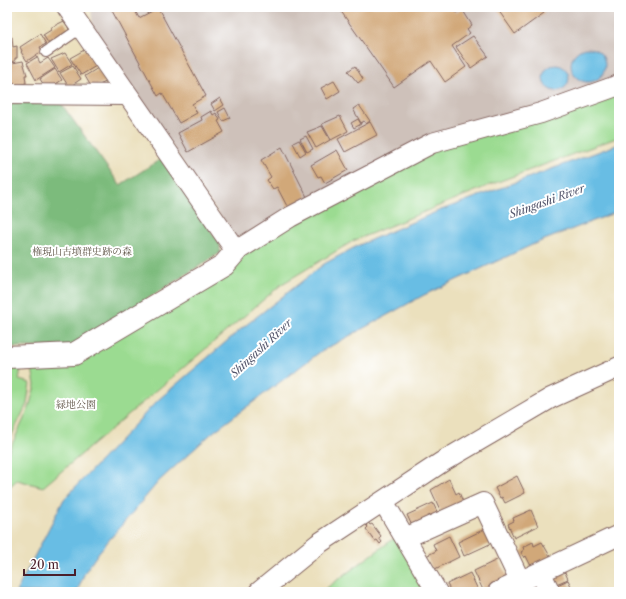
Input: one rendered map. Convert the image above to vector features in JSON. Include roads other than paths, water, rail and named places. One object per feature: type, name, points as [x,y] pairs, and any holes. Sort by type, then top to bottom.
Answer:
[{"type":"street","points":[[67,7],[236,251]]},
{"type":"street","points":[[7,357],[74,354],[224,265],[236,251],[290,217],[432,143],[541,113],[619,85]]},
{"type":"street","points":[[7,94],[128,95]]},
{"type":"street","points":[[260,592],[318,544],[442,462],[551,398],[619,367]]},
{"type":"street","points":[[383,501],[437,592]]},
{"type":"street","points":[[405,538],[483,503],[520,581]]},
{"type":"street","points":[[498,592],[619,535]]},
{"type":"street","points":[[540,572],[550,592]]},
{"type":"lane","points":[[46,52],[82,28]]},
{"type":"water","points":[[588,48],[600,53],[605,65],[600,77],[588,82],[576,77],[571,65],[576,53]]},
{"type":"water","points":[[556,65],[565,69],[569,78],[565,87],[556,91],[547,87],[543,78],[547,69]]},
{"type":"water","name":"Shingashi River","points":[[619,144],[619,211],[534,244],[424,295],[320,352],[212,433],[159,481],[99,552],[85,572],[77,592],[16,592],[64,499],[158,400],[241,329],[324,264],[359,245],[436,212]]},
{"type":"park label","name":"権現山古墳群史跡の森","points":[[82,251]]},
{"type":"park label","name":"緑地公園","points":[[76,404]]}]
